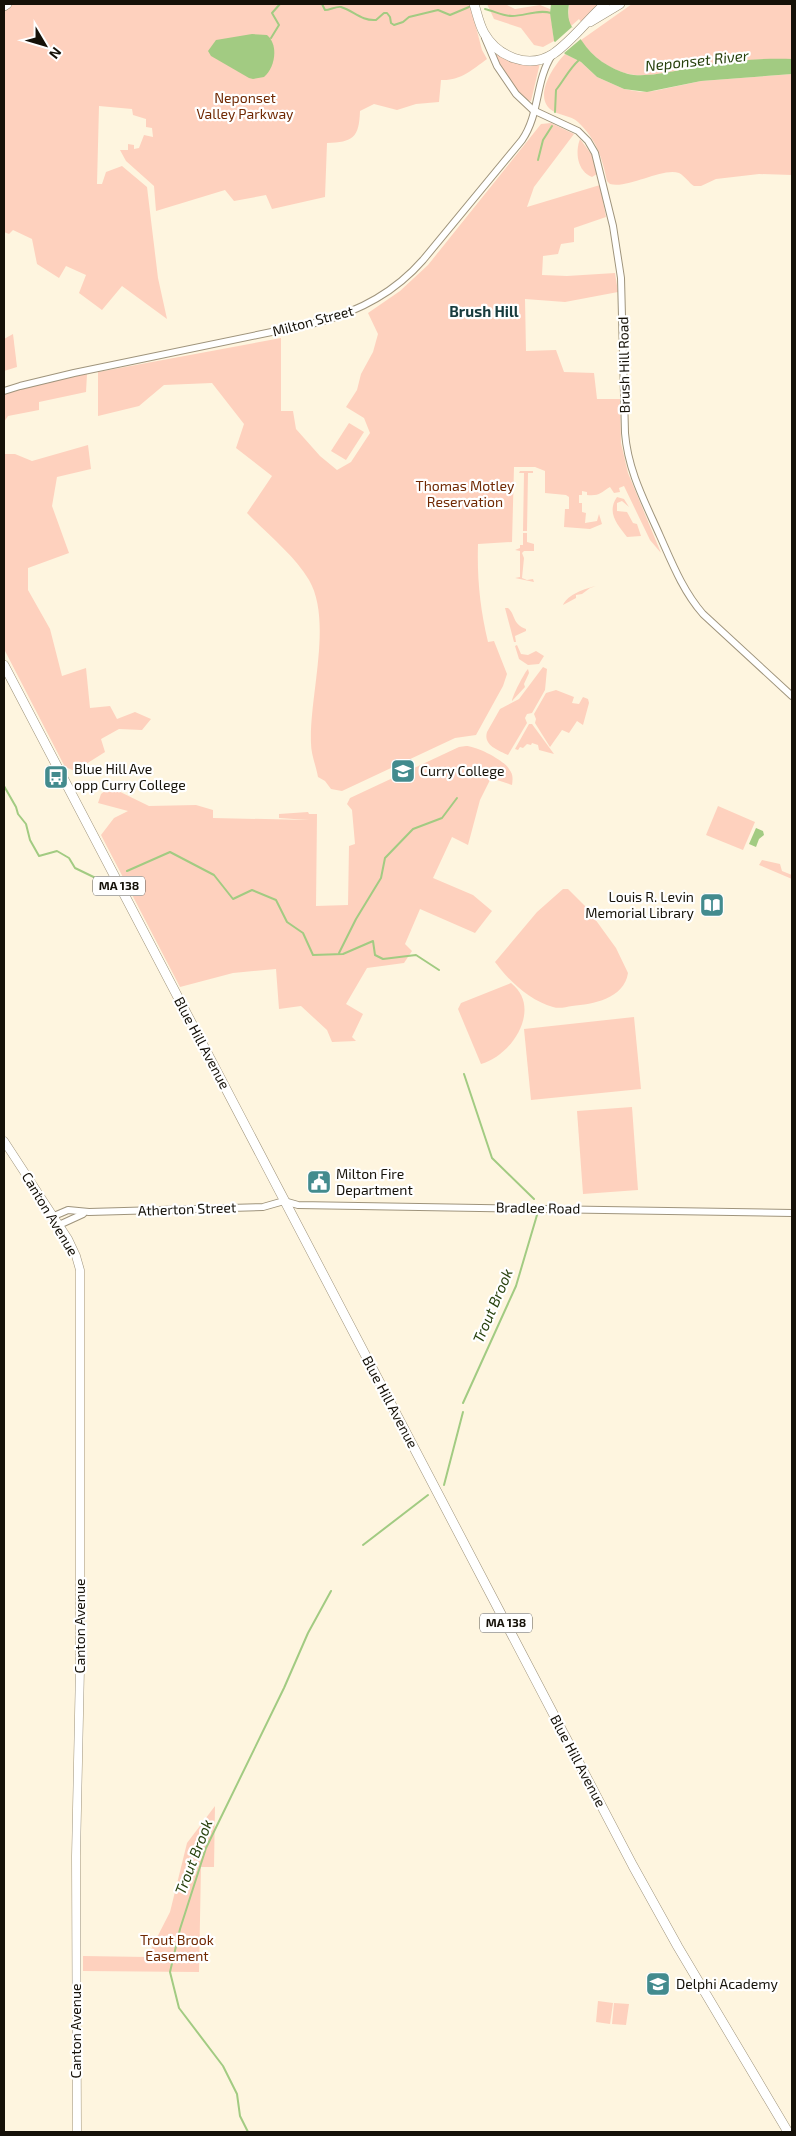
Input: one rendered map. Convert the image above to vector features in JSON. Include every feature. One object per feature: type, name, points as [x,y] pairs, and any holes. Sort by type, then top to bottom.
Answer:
[{"type":"main road","points":[[474,4],[482,30],[497,49],[514,59],[532,60],[556,51],[588,23],[606,4]]},
{"type":"main road","points":[[588,23],[620,4]]},
{"type":"main road","name":"Blue Hill Avenue","points":[[4,665],[633,1866],[788,2132]]},
{"type":"main road","name":"Canton Avenue","points":[[4,1141],[75,1251],[80,1274],[80,1668],[76,1856],[77,2132]]},
{"type":"street","name":"Brush Hill Road","points":[[482,30],[492,57],[504,78],[519,97],[536,111],[580,133],[591,146],[598,162],[620,269],[624,317],[626,440],[630,463],[638,487],[678,575],[691,600],[713,623],[792,696]]},
{"type":"street","name":"Milton Street","points":[[4,392],[74,373],[320,322],[369,304],[398,286],[423,260],[516,149],[529,128],[536,111],[541,79],[556,51]]},
{"type":"street","name":"Atherton Street","points":[[54,1216],[68,1210],[89,1212],[263,1207],[284,1201]]},
{"type":"street","name":"Bradlee Road","points":[[284,1201],[298,1205],[792,1213]]},
{"type":"street","name":"Atherton Street","points":[[60,1225],[73,1217],[89,1212]]},
{"type":"green space","name":"Neponset Valley Parkway","points":[[4,4],[470,4],[482,50],[487,59],[460,77],[441,80],[439,102],[416,104],[397,110],[374,104],[360,111],[358,127],[353,137],[349,140],[327,143],[325,197],[272,209],[266,195],[234,201],[225,190],[156,211],[154,186],[126,161],[120,150],[128,150],[128,144],[134,145],[134,149],[139,148],[144,135],[153,137],[152,128],[146,127],[146,119],[133,115],[132,109],[99,106],[97,184],[102,184],[106,172],[122,166],[147,187],[158,278],[167,319],[122,286],[102,310],[79,293],[86,275],[66,266],[59,278],[37,264],[32,239],[13,230],[9,234],[4,232]]},
{"type":"green space","points":[[487,4],[505,4],[515,9],[540,5],[550,9],[554,41],[543,47],[534,45],[521,28],[494,19]]},
{"type":"green space","points":[[569,4],[600,4],[581,22],[579,19],[570,27],[568,22]]},
{"type":"green space","points":[[632,4],[792,4],[792,59],[752,60],[703,65],[648,75],[622,72],[590,52],[581,40]]},
{"type":"green space","points":[[493,53],[520,64],[540,63],[531,101],[525,99],[514,88]]},
{"type":"green space","points":[[565,54],[581,62],[597,77],[624,89],[641,92],[701,81],[792,74],[792,175],[759,174],[716,179],[701,186],[694,186],[681,174],[672,172],[626,184],[610,184],[607,181],[603,164],[594,142],[584,128],[572,118],[553,111],[546,103],[544,96],[547,80]]},
{"type":"green space","name":"Thomas Motley Reservation","points":[[551,123],[574,134],[534,187],[527,207],[600,185],[606,217],[574,228],[574,242],[561,244],[558,254],[543,256],[542,275],[567,276],[615,273],[618,292],[565,302],[525,299],[526,351],[556,350],[564,372],[594,373],[597,399],[620,399],[621,443],[628,473],[661,553],[650,540],[624,486],[619,488],[620,492],[614,493],[610,487],[595,495],[587,495],[587,492],[582,491],[582,495],[579,495],[579,503],[582,503],[582,512],[586,513],[585,523],[597,521],[599,514],[602,524],[590,529],[564,527],[565,509],[569,509],[569,497],[545,493],[545,471],[535,467],[514,467],[512,542],[478,544],[480,593],[488,642],[494,641],[507,674],[503,686],[476,735],[455,738],[342,791],[331,789],[325,781],[318,777],[311,747],[311,724],[320,637],[316,597],[309,580],[296,562],[247,513],[272,476],[236,448],[244,424],[212,383],[164,385],[139,406],[98,416],[98,372],[281,338],[281,411],[293,411],[296,429],[320,456],[337,470],[351,462],[370,433],[364,418],[346,407],[357,390],[361,374],[373,352],[378,334],[368,313],[400,291],[428,265],[541,124]]},
{"type":"green space","points":[[580,139],[592,155],[597,174],[592,177],[583,170],[578,161],[578,144]]},
{"type":"green space","points":[[13,334],[17,367],[4,371],[4,339]]},
{"type":"green space","points":[[87,374],[86,392],[39,402],[39,410],[8,416],[4,422],[4,394],[42,383]]},
{"type":"green space","points":[[349,423],[364,432],[346,460],[331,451]]},
{"type":"green space","points":[[88,445],[91,469],[57,477],[52,506],[69,553],[28,568],[28,590],[50,629],[62,676],[86,668],[90,708],[110,706],[117,719],[135,712],[151,719],[142,730],[119,729],[101,739],[105,752],[75,771],[65,767],[4,649],[4,454],[15,454],[32,461]]},
{"type":"green space","points":[[520,471],[533,471],[533,473],[528,473],[527,531],[523,531],[524,473],[519,473]]},
{"type":"green space","points":[[617,497],[624,499],[629,507],[622,501],[617,503],[617,511],[627,512],[633,523],[637,524],[641,536],[627,537],[617,523],[614,518],[613,508]]},
{"type":"green space","points":[[523,533],[527,533],[527,542],[534,544],[534,551],[524,551],[522,553],[524,558],[522,578],[527,580],[533,579],[534,582],[515,578],[520,577],[520,551],[515,550],[520,548],[520,545],[523,545]]},
{"type":"green space","points":[[596,586],[582,594],[576,595],[576,598],[563,605],[573,595],[582,590]]},
{"type":"green space","points":[[505,608],[508,608],[518,625],[526,629],[526,631],[515,636],[516,642],[514,642]]},
{"type":"green space","points":[[517,645],[521,654],[528,655],[536,651],[544,656],[539,664],[528,665],[519,659],[515,646]]},
{"type":"green space","points":[[543,667],[547,669],[545,690],[532,713],[527,714],[525,718],[527,723],[508,755],[489,744],[486,737],[487,732],[500,709],[519,699]]},
{"type":"green space","points":[[528,669],[529,673],[524,684],[525,687],[512,701],[518,685]]},
{"type":"green space","points":[[556,690],[574,697],[572,703],[579,704],[583,697],[588,699],[589,703],[583,725],[577,721],[569,733],[562,730],[550,747],[535,723],[534,714],[546,693]]},
{"type":"green space","points":[[529,724],[532,724],[554,754],[539,750],[538,745],[532,743],[531,745],[527,744],[523,748],[520,747],[518,750],[515,749]]},
{"type":"green space","points":[[466,746],[489,754],[506,765],[512,774],[512,785],[491,778],[480,800],[468,845],[452,837],[433,878],[473,895],[492,911],[475,933],[420,909],[405,944],[412,951],[404,963],[367,968],[346,1004],[363,1014],[352,1037],[356,1041],[332,1042],[327,1030],[301,1006],[279,1009],[276,969],[233,973],[180,987],[101,835],[114,818],[128,811],[98,803],[101,794],[110,787],[149,806],[196,805],[213,810],[213,818],[309,820],[279,818],[279,814],[308,812],[309,814],[317,814],[316,906],[348,905],[349,846],[355,844],[352,810],[347,804],[350,798],[459,747]]},
{"type":"green space","points":[[718,806],[755,822],[743,850],[706,835]]},
{"type":"green space","points":[[762,860],[780,864],[782,871],[792,875],[792,879],[759,865]]},
{"type":"green space","points":[[563,889],[568,889],[587,908],[616,948],[628,973],[621,989],[606,999],[589,1004],[558,1008],[544,1004],[528,995],[506,976],[495,962],[537,912]]},
{"type":"green space","points":[[511,983],[520,993],[524,1005],[524,1018],[520,1030],[503,1051],[493,1059],[481,1064],[458,1009],[461,1003]]},
{"type":"green space","points":[[634,1017],[641,1089],[531,1100],[524,1029]]},
{"type":"green space","points":[[632,1107],[638,1190],[583,1194],[577,1111]]},
{"type":"green space","name":"Trout Brook Easement","points":[[215,1806],[214,1867],[201,1867],[199,1972],[83,1971],[83,1956],[147,1957],[170,1912],[187,1843]]},
{"type":"green space","points":[[598,2001],[613,2003],[610,2024],[596,2022]]},
{"type":"green space","points":[[614,2003],[629,2004],[626,2025],[612,2024]]},
{"type":"shaded area","points":[[551,4],[569,4],[569,21],[586,47],[602,62],[628,74],[647,75],[732,61],[792,59],[792,74],[701,81],[647,92],[624,89],[597,77],[581,62],[565,54],[554,41],[550,13]]},
{"type":"shaded area","points":[[252,34],[267,35],[273,45],[273,62],[264,77],[249,78],[211,56],[208,51],[216,40]]},
{"type":"shaded area","points":[[756,828],[763,831],[764,835],[759,839],[756,847],[749,844]]},
{"type":"pier","points":[[572,27],[582,38],[563,54],[554,43]]},
{"type":"waterway","points":[[271,38],[279,25],[272,13],[280,4]]},
{"type":"waterway","points":[[322,4],[325,10],[341,7],[371,20],[376,20],[384,13],[387,13],[391,23],[394,25],[403,22],[409,17],[438,10],[450,15],[469,7]]},
{"type":"waterway","points":[[485,9],[512,16],[541,12],[551,13]]},
{"type":"waterway","points":[[555,112],[556,90],[579,60]]},
{"type":"waterway","points":[[538,160],[543,140],[552,126]]},
{"type":"waterway","name":"Trout Brook","points":[[4,786],[18,814],[26,824],[30,840],[39,856],[57,851],[69,858],[75,868],[106,883]]},
{"type":"waterway","points":[[339,953],[356,919],[381,878],[385,858],[413,829],[442,818],[457,798]]},
{"type":"waterway","name":"Trout Brook","points":[[127,871],[170,852],[214,875],[233,899],[252,890],[276,900],[287,922],[303,933],[313,955],[343,954],[373,941],[375,955],[383,959],[416,955],[439,970]]},
{"type":"waterway","name":"Trout Brook","points":[[464,1074],[492,1158],[534,1199]]},
{"type":"waterway","name":"Trout Brook","points":[[463,1403],[516,1286],[537,1215]]},
{"type":"waterway","name":"Trout Brook","points":[[444,1485],[463,1412]]},
{"type":"waterway","name":"Trout Brook","points":[[363,1545],[428,1495]]},
{"type":"waterway","name":"Trout Brook","points":[[248,2132],[240,2116],[237,2094],[223,2066],[179,2008],[170,1972],[180,1929],[206,1848],[284,1688],[308,1633],[331,1591]]},
{"type":"place","name":"Curry College","points":[[403,771]]},
{"type":"place","name":"Blue Hill Ave opp Curry College","points":[[56,777]]},
{"type":"place","name":"Louis R. Levin Memorial Library","points":[[712,905]]},
{"type":"place","name":"Milton Fire Department","points":[[319,1182]]},
{"type":"place","name":"Delphi Academy","points":[[658,1984]]},
{"type":"district","name":"Brush Hill","points":[[484,312]]},
{"type":"water label","name":"Neponset River","points":[[697,61]]}]
